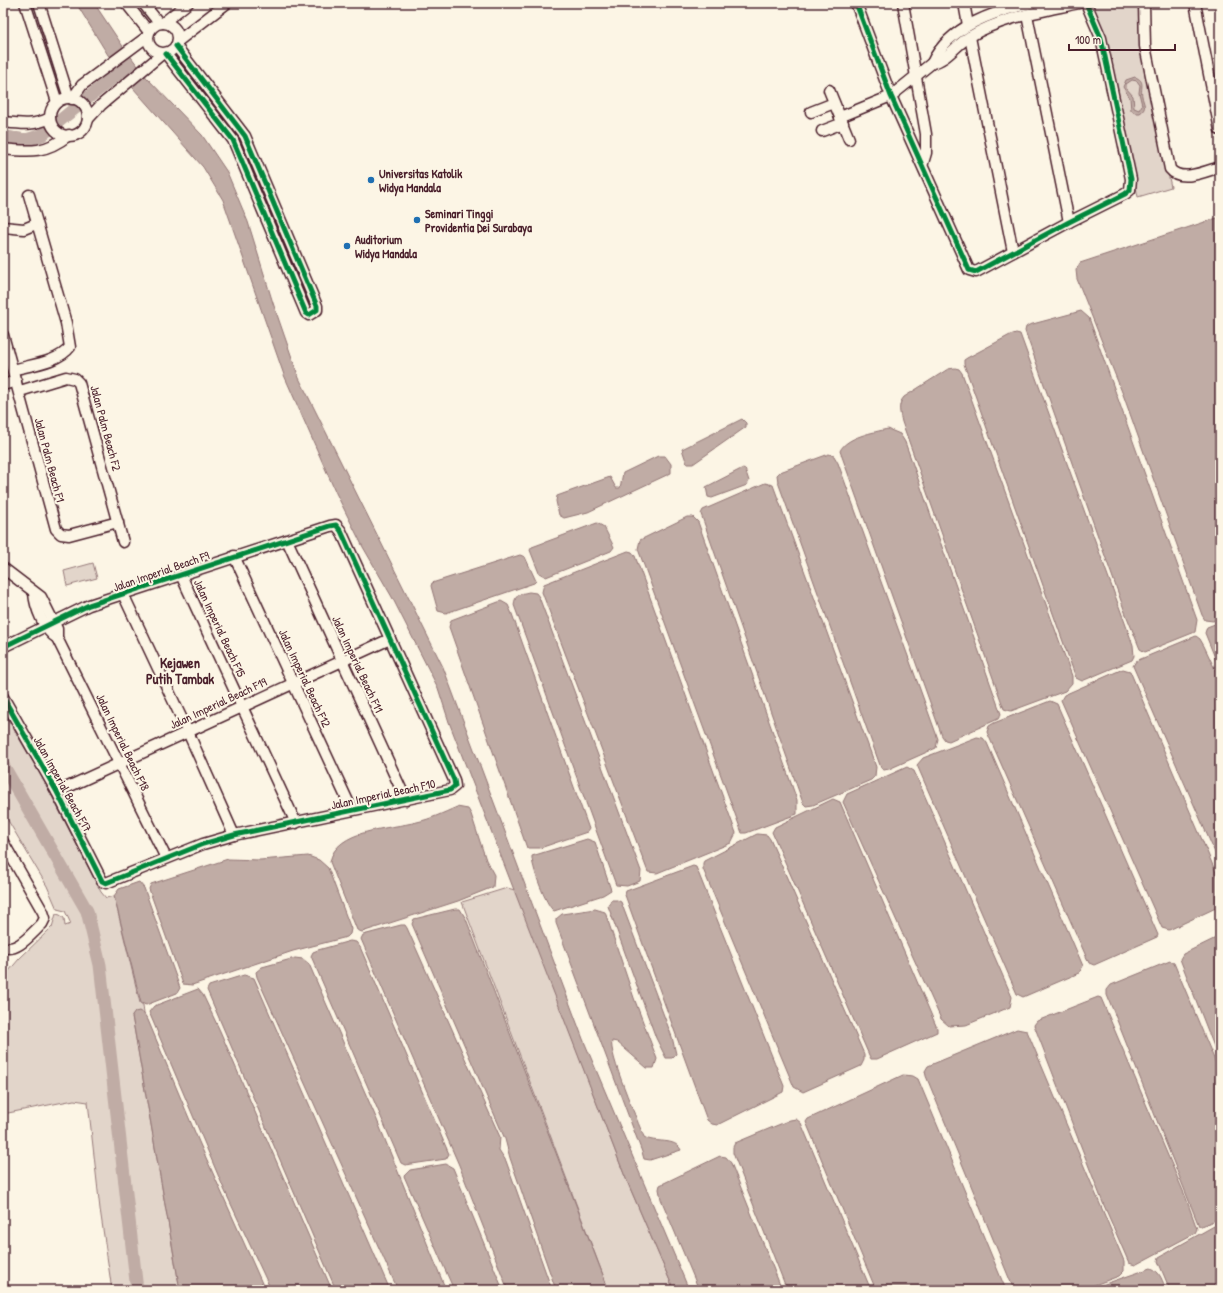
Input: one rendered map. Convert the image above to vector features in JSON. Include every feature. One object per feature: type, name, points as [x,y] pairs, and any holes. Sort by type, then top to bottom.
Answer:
[{"type":"street","points":[[25,3],[57,102]]},
{"type":"street","points":[[39,3],[71,98],[81,102],[85,107],[88,119]]},
{"type":"street","points":[[126,3],[148,34],[151,48],[164,54],[233,140],[306,313],[309,315],[317,310],[317,306],[245,136],[177,44],[176,30],[170,25],[161,23],[143,3]]},
{"type":"street","points":[[69,135],[56,130],[50,118],[53,107],[57,102],[71,98],[77,90],[102,69],[148,34],[153,26],[161,23],[188,3]]},
{"type":"street","points":[[3,149],[26,152],[41,151],[53,146],[69,135],[81,131],[88,119],[117,91],[227,3]]},
{"type":"street","points":[[856,3],[891,96],[923,163],[969,270],[980,272],[1013,252],[1130,190],[1131,184],[1101,38],[1086,3]]},
{"type":"street","points":[[902,3],[917,76],[926,134],[926,153],[923,163]]},
{"type":"street","points":[[964,3],[968,25]]},
{"type":"street","points":[[822,131],[841,120],[891,96],[932,63],[936,54],[944,45],[968,25],[994,14],[1027,3]]},
{"type":"street","points":[[932,63],[941,61],[970,36],[996,25],[1027,15],[1079,3]]},
{"type":"street","points":[[1144,3],[1145,46],[1170,168],[1177,175],[1185,176],[1220,167]]},
{"type":"street","points":[[1195,3],[1220,130]]},
{"type":"street","points":[[1027,15],[1069,222]]},
{"type":"street","points":[[970,36],[1013,252]]},
{"type":"street","points":[[829,90],[849,139]]},
{"type":"street","points":[[811,112],[834,103]]},
{"type":"street","points":[[3,122],[30,125],[40,124],[50,118]]},
{"type":"street","points":[[254,190],[265,185]]},
{"type":"street","points":[[13,370],[56,358],[66,352],[70,347],[66,323],[36,224],[29,195]]},
{"type":"street","points":[[3,226],[24,229],[36,224]]},
{"type":"street","name":"Jalan Palm Beach F1","points":[[3,335],[20,391],[56,529],[61,534],[69,535],[118,522]]},
{"type":"street","name":"Jalan Palm Beach F2","points":[[20,391],[66,377],[75,379],[79,383],[123,542]]},
{"type":"street","points":[[3,384],[16,381]]},
{"type":"street","name":"Jalan Imperial Beach F10","points":[[102,881],[106,883],[111,882],[166,858],[203,844],[234,835],[406,800],[453,788],[455,783],[341,531],[336,525],[330,526]]},
{"type":"street","name":"Jalan Imperial Beach F9","points":[[3,647],[89,606],[234,556],[330,526]]},
{"type":"street","name":"Jalan Imperial Beach F11","points":[[287,540],[406,800]]},
{"type":"street","name":"Jalan Imperial Beach F12","points":[[234,556],[352,810]]},
{"type":"street","name":"Jalan Imperial Beach F18","points":[[3,568],[41,597],[50,624],[57,629],[57,638],[166,858]]},
{"type":"street","name":"Jalan Imperial Beach F15","points":[[181,575],[296,822]]},
{"type":"street","points":[[123,594],[188,732],[234,835]]},
{"type":"street","name":"Jalan Imperial Beach F19","points":[[57,792],[390,639]]},
{"type":"street","name":"Jalan Imperial Beach F17","points":[[3,697],[57,792],[102,881]]},
{"type":"street","points":[[3,842],[6,853],[43,912],[45,918],[42,924],[15,948],[8,949],[3,947]]},
{"type":"shaded area","points":[[76,3],[94,3],[122,45],[147,78],[202,135],[227,172],[248,222],[273,303],[299,378],[443,667],[583,1039],[689,1290],[674,1290],[624,1174],[449,722],[438,688],[392,597],[363,547],[336,493],[284,375],[223,200],[203,167],[133,88],[108,55]]},
{"type":"shaded area","points":[[1091,3],[1140,3],[1140,40],[1171,187],[1138,197],[1105,33]]},
{"type":"shaded area","points":[[1135,77],[1142,82],[1144,109],[1140,113],[1135,113],[1131,110],[1130,98],[1123,87],[1126,80]],"holes":[[[1132,80],[1137,81],[1140,85],[1139,93],[1142,105],[1139,110],[1134,108],[1133,96],[1126,88],[1126,84]]]},
{"type":"shaded area","points":[[3,131],[33,135],[33,147],[3,143]]},
{"type":"shaded area","points":[[1220,217],[1220,618],[1213,621],[1205,620],[1202,615],[1124,397],[1077,279],[1076,270],[1080,263]]},
{"type":"shaded area","points":[[1081,311],[1089,318],[1197,620],[1195,632],[1145,652],[1140,649],[1125,612],[1025,331],[1026,327],[1029,325]]},
{"type":"shaded area","points":[[1016,333],[1020,334],[1133,645],[1134,656],[1132,660],[1082,681],[1076,678],[964,364],[964,360],[967,358]]},
{"type":"shaded area","points":[[948,369],[959,369],[962,373],[1072,676],[1072,683],[1065,691],[1011,711],[1004,709],[902,422],[900,412],[900,403],[904,397]]},
{"type":"shaded area","points":[[742,419],[746,423],[746,427],[693,464],[687,464],[682,449]]},
{"type":"shaded area","points":[[888,429],[900,434],[905,442],[1001,714],[998,719],[949,741],[945,740],[942,736],[840,451],[843,446],[854,439]]},
{"type":"shaded area","points":[[829,454],[834,456],[838,463],[938,739],[936,748],[884,770],[881,768],[778,482],[777,475],[780,472]]},
{"type":"shaded area","points":[[658,456],[665,456],[671,464],[671,473],[588,512],[564,518],[559,515],[556,501],[557,496],[610,477],[616,488],[620,488],[623,473]]},
{"type":"shaded area","points":[[743,468],[745,469],[749,481],[747,485],[712,498],[708,497],[706,487]]},
{"type":"shaded area","points":[[765,483],[773,485],[876,767],[875,776],[871,780],[813,805],[806,806],[803,803],[701,514],[703,510]]},
{"type":"shaded area","points":[[687,517],[693,517],[698,522],[797,800],[797,814],[746,833],[742,833],[638,549],[640,540]]},
{"type":"shaded area","points":[[597,523],[604,527],[614,547],[611,551],[546,577],[539,573],[530,550],[532,547]]},
{"type":"shaded area","points":[[628,551],[632,552],[635,556],[736,833],[731,843],[657,873],[648,872],[542,592],[544,584]]},
{"type":"shaded area","points":[[520,555],[525,557],[536,581],[534,583],[446,613],[438,611],[431,586],[432,583]]},
{"type":"shaded area","points":[[93,563],[97,578],[67,586],[64,571]]},
{"type":"shaded area","points":[[529,592],[536,593],[539,597],[641,871],[640,881],[627,886],[616,885],[514,605],[517,597],[521,594]]},
{"type":"shaded area","points":[[501,601],[508,605],[512,614],[589,829],[587,832],[540,848],[527,848],[449,627],[451,620]]},
{"type":"shaded area","points":[[1220,622],[1220,670],[1205,633],[1207,627]]},
{"type":"shaded area","points":[[1196,636],[1200,639],[1204,646],[1220,680],[1220,864],[1133,666],[1136,661]]},
{"type":"shaded area","points":[[1123,669],[1130,671],[1220,882],[1220,906],[1169,930],[1162,928],[1061,700],[1064,695]]},
{"type":"shaded area","points":[[1050,701],[1057,704],[1158,935],[1157,937],[1094,965],[1089,963],[987,732],[989,726],[994,723]]},
{"type":"shaded area","points":[[3,711],[42,777],[101,892],[106,898],[114,896],[140,1003],[143,1005],[144,1014],[136,1012],[132,1016],[180,1290],[112,1290],[100,1209],[88,1102],[74,1100],[3,1114],[3,978],[19,959],[52,927],[56,914],[64,918],[65,926],[71,924],[65,911],[57,909],[47,886],[3,812]]},
{"type":"shaded area","points":[[977,737],[983,738],[987,743],[1083,966],[1079,973],[1023,997],[1017,994],[917,765],[923,758]]},
{"type":"shaded area","points":[[907,767],[914,771],[1012,997],[1010,1007],[966,1025],[949,1026],[941,1019],[843,802],[847,794]]},
{"type":"shaded area","points":[[833,799],[840,802],[937,1028],[937,1032],[877,1059],[871,1059],[869,1055],[772,832],[775,827]]},
{"type":"shaded area","points":[[457,807],[468,809],[471,814],[486,860],[494,875],[493,887],[458,901],[362,932],[357,930],[330,862],[334,851],[342,843],[366,832],[422,821]]},
{"type":"shaded area","points":[[757,834],[767,835],[770,839],[864,1054],[864,1060],[861,1066],[803,1092],[794,1087],[703,869],[704,861]]},
{"type":"shaded area","points":[[587,839],[595,842],[611,890],[603,895],[554,911],[547,902],[540,885],[532,861],[532,856]]},
{"type":"shaded area","points":[[308,856],[319,860],[328,868],[351,929],[350,934],[347,937],[293,951],[192,985],[183,984],[149,889],[151,884],[228,859],[260,860]]},
{"type":"shaded area","points":[[693,866],[696,867],[784,1086],[783,1092],[717,1125],[712,1124],[707,1120],[625,895],[626,891]]},
{"type":"shaded area","points":[[139,882],[144,888],[180,988],[177,993],[146,1005],[141,1003],[114,896],[119,889]]},
{"type":"shaded area","points":[[507,888],[515,890],[624,1174],[674,1290],[604,1290],[606,1283],[462,902]]},
{"type":"shaded area","points":[[611,900],[621,902],[672,1037],[676,1054],[672,1058],[666,1058],[656,1038],[608,906]]},
{"type":"shaded area","points":[[460,909],[466,919],[606,1283],[604,1290],[556,1290],[510,1158],[505,1139],[412,924],[414,919]]},
{"type":"shaded area","points":[[595,909],[605,912],[634,998],[657,1059],[654,1068],[647,1068],[617,1042],[612,1041],[614,1059],[644,1137],[674,1143],[681,1150],[650,1160],[644,1159],[556,923],[556,919],[562,914]]},
{"type":"shaded area","points":[[405,925],[407,928],[500,1137],[499,1150],[506,1161],[552,1290],[508,1290],[459,1165],[361,939],[363,935]]},
{"type":"shaded area","points":[[1220,936],[1220,1062],[1180,959],[1183,954]]},
{"type":"shaded area","points":[[350,941],[356,942],[360,947],[449,1154],[446,1159],[405,1165],[401,1163],[311,956],[313,952],[318,950]]},
{"type":"shaded area","points":[[295,958],[303,959],[309,964],[377,1120],[446,1290],[398,1290],[257,977],[256,972],[262,967]]},
{"type":"shaded area","points":[[1170,961],[1174,963],[1220,1073],[1220,1218],[1202,1226],[1199,1226],[1107,995],[1107,990],[1111,985]]},
{"type":"shaded area","points":[[244,975],[254,978],[390,1290],[336,1290],[207,990],[209,986]]},
{"type":"shaded area","points":[[198,989],[203,995],[220,1031],[332,1290],[271,1290],[224,1189],[149,1012],[154,1006]]},
{"type":"shaded area","points":[[1098,997],[1101,998],[1104,1005],[1186,1198],[1197,1229],[1195,1233],[1135,1265],[1129,1263],[1103,1203],[1034,1025],[1037,1021]]},
{"type":"shaded area","points":[[139,1011],[144,1014],[148,1020],[199,1142],[265,1290],[180,1290],[132,1016],[135,1012]]},
{"type":"shaded area","points":[[1017,1029],[1027,1031],[1124,1261],[1124,1271],[1119,1276],[1081,1290],[1014,1290],[926,1076],[925,1071],[928,1066]]},
{"type":"shaded area","points":[[903,1075],[913,1076],[918,1079],[1006,1290],[876,1290],[806,1122],[808,1119]]},
{"type":"shaded area","points":[[796,1119],[801,1123],[871,1290],[787,1290],[733,1153],[733,1147],[735,1143],[790,1120]]},
{"type":"shaded area","points":[[720,1156],[726,1157],[731,1163],[782,1290],[699,1290],[661,1199],[659,1189],[660,1185]]},
{"type":"shaded area","points":[[446,1164],[453,1168],[503,1290],[454,1290],[404,1176],[410,1170]]},
{"type":"shaded area","points":[[1214,1226],[1218,1229],[1220,1235],[1220,1290],[1170,1290],[1158,1261],[1159,1257]]},
{"type":"shaded area","points":[[1151,1268],[1159,1274],[1166,1290],[1095,1290],[1099,1286]]},
{"type":"waterway","points":[[3,137],[26,140],[42,135],[115,76],[127,69]]},
{"type":"waterway","points":[[3,765],[87,911],[100,965],[137,1290]]},
{"type":"cycle path","points":[[856,3],[891,96],[969,270],[976,272],[1130,190],[1131,179],[1101,38],[1086,3]]},
{"type":"cycle path","points":[[166,54],[233,140],[306,313],[309,315],[317,310],[317,306],[245,136],[176,46]]},
{"type":"cycle path","points":[[3,647],[89,605],[336,525],[341,531],[454,780],[455,786],[450,790],[234,835],[203,844],[106,883],[102,881],[57,792],[3,697]]},
{"type":"place","name":"Universitas Katolik Widya Mandala","points":[[371,180]]},
{"type":"place","name":"Seminari Tinggi Providentia Dei Surabaya","points":[[417,220]]},
{"type":"place","name":"Auditorium Widya Mandala","points":[[347,246]]},
{"type":"district","name":"Kejawen Putih Tambak","points":[[180,670]]}]
